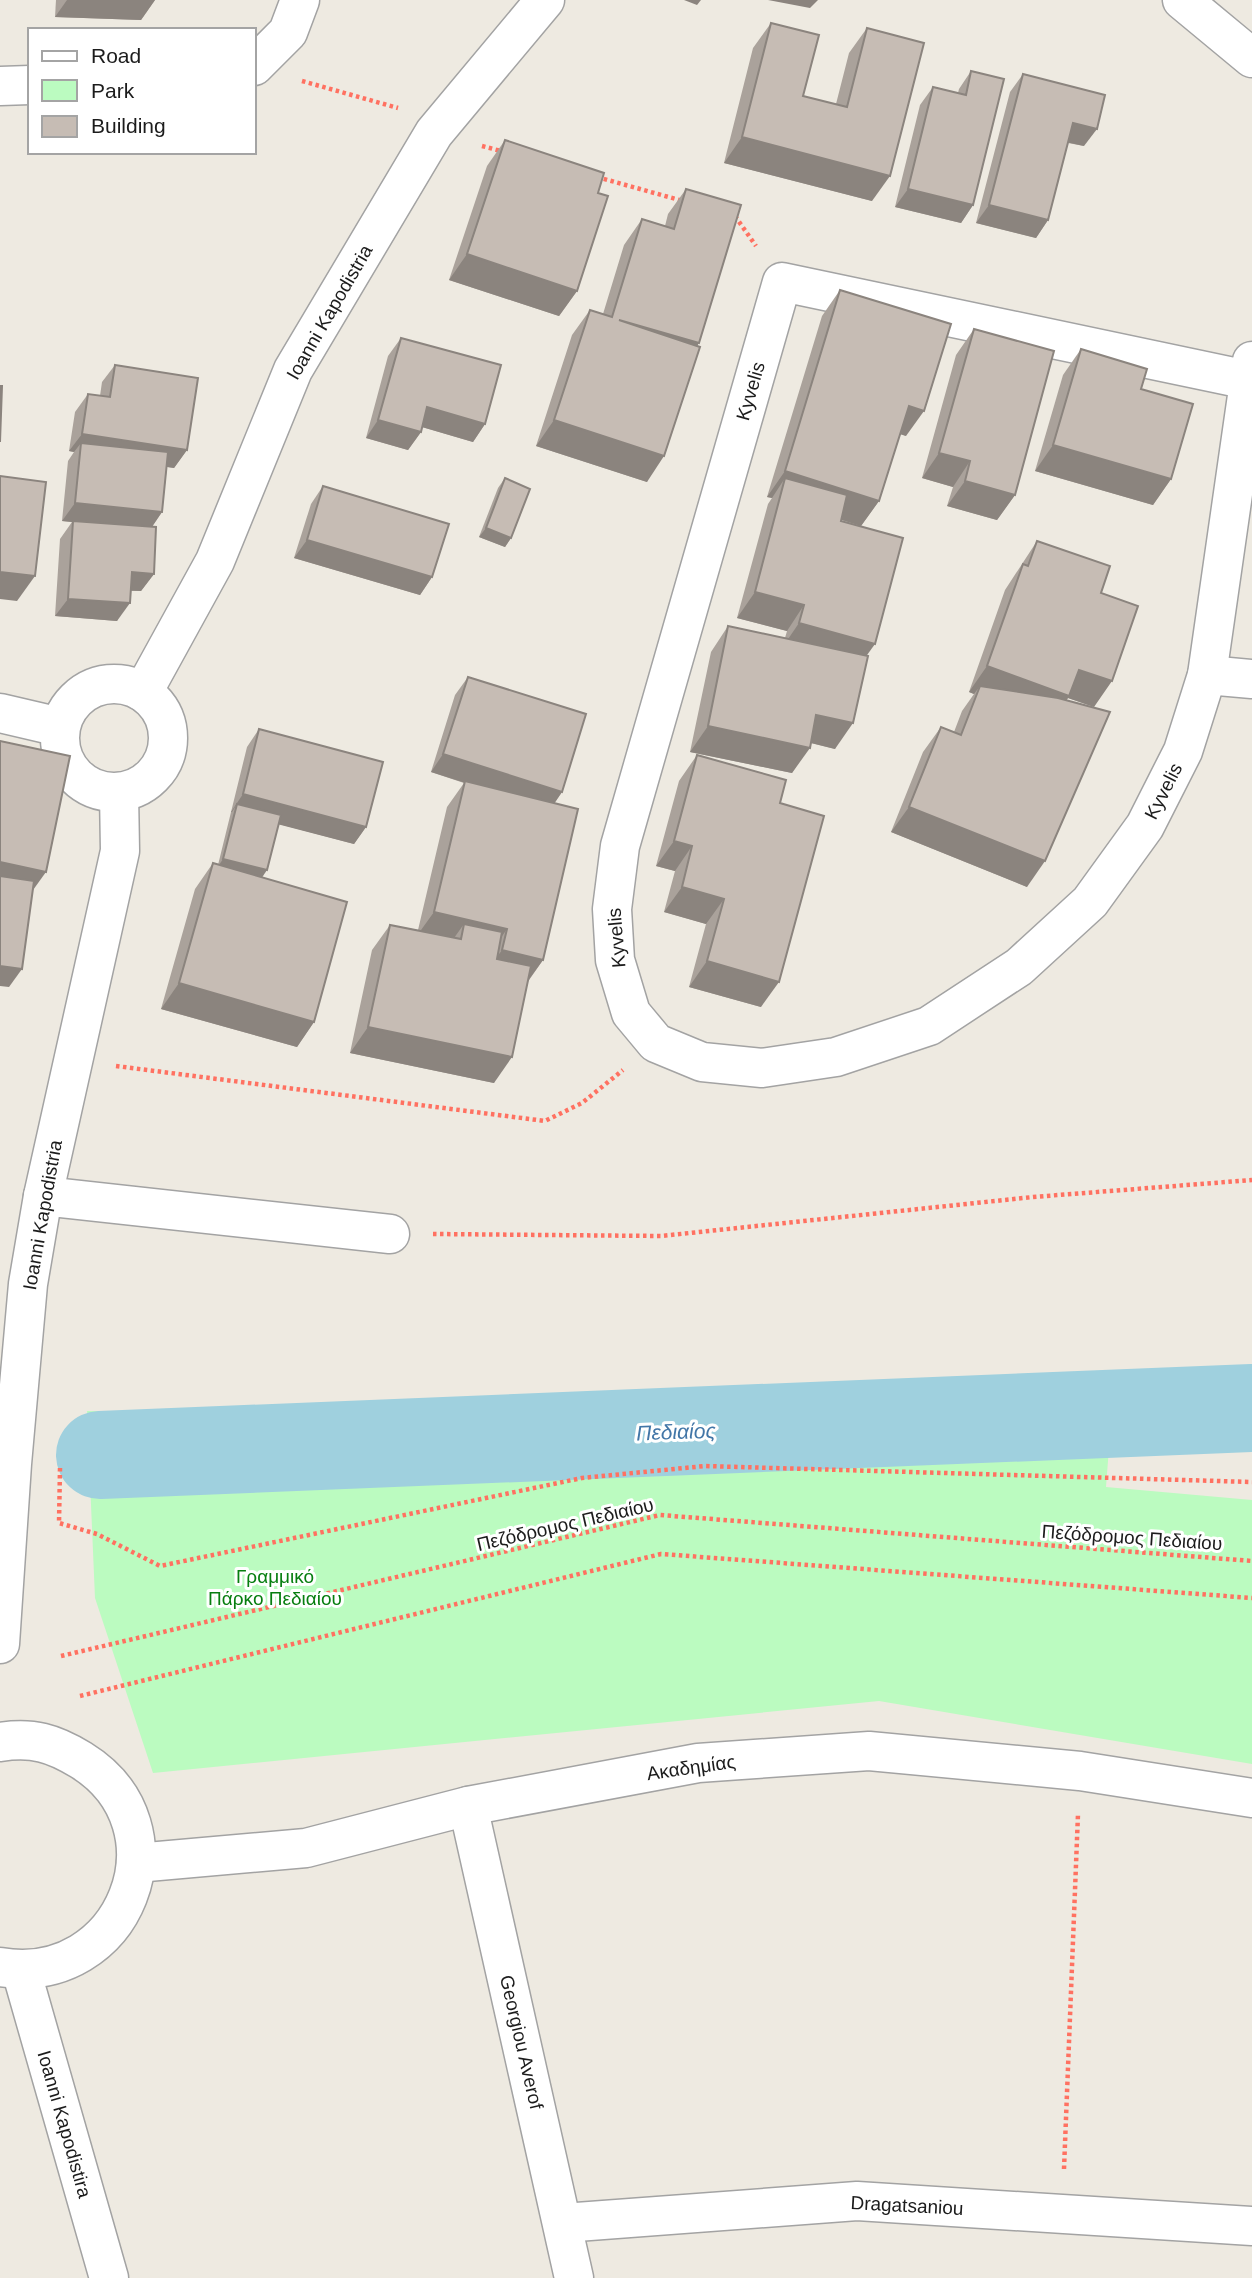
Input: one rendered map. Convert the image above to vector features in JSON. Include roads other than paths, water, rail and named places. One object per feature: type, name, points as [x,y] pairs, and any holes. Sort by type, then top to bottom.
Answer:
[{"type":"street","points":[[256,64],[288,32],[300,0]]},
{"type":"street","name":"Ioanni Kapodistria","points":[[144,692],[215,561],[293,370],[439,127],[545,0]]},
{"type":"street","points":[[1182,0],[1252,58]]},
{"type":"street","points":[[0,86],[28,85]]},
{"type":"street","name":"Kyvelis","points":[[782,282],[1250,371],[1207,675],[1183,751],[1145,826],[1090,902],[1019,967],[929,1026],[836,1057],[762,1068],[702,1062],[656,1043],[632,1013],[615,960],[612,909],[620,846],[782,282]]},
{"type":"street","points":[[1207,675],[1252,679]]},
{"type":"street","points":[[109,683],[127,684],[144,692],[157,704],[166,719],[169,737],[166,757],[158,771],[145,783],[128,791],[110,793],[92,788],[76,778],[66,764],[60,746],[60,727],[66,711],[77,697],[92,688],[109,683]]},
{"type":"street","points":[[0,713],[60,727]]},
{"type":"street","name":"Ioanni Kapodistria","points":[[0,1644],[27,1284],[43,1196],[120,851],[119,792]]},
{"type":"street","points":[[43,1196],[390,1234]]},
{"type":"street","points":[[0,1742],[33,1740],[60,1747],[102,1773],[122,1799],[134,1832],[136,1863],[130,1895],[114,1923],[88,1949],[65,1962],[38,1969],[10,1968]]},
{"type":"street","name":"Ακαδημίας","points":[[136,1863],[306,1848],[468,1806],[698,1763],[869,1751],[1080,1772],[1252,1798]]},
{"type":"street","name":"Georgiou Averof","points":[[468,1806],[563,2223],[573,2278]]},
{"type":"street","name":"Ioanni Kapodistira","points":[[10,1968],[109,2278]]},
{"type":"street","name":"Dragatsaniou","points":[[563,2223],[857,2201],[1252,2226]]},
{"type":"waterway","name":"Πεδιαίος","points":[[100,1455],[1252,1408]]},
{"type":"park label","name":"Γραμμικό Πάρκο Πεδιαίου","points":[[275,1587]]}]
